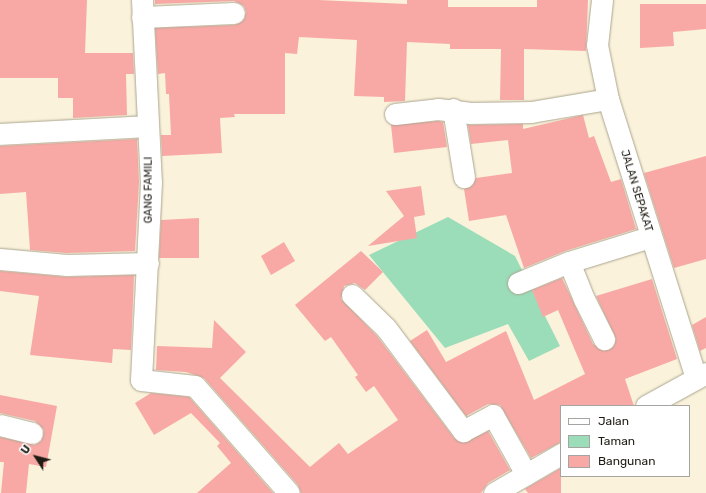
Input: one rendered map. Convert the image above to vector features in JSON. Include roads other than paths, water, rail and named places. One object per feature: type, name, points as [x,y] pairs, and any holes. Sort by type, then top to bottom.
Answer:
[{"type":"street","name":"JALAN SEPAKAT","points":[[602,0],[597,45],[608,99],[650,237],[701,376]]},
{"type":"street","points":[[142,8],[234,13]]},
{"type":"street","name":"GANG FAMILI","points":[[142,8],[151,182],[141,380],[195,386],[289,493]]},
{"type":"street","points":[[395,114],[453,109],[469,113],[531,112],[608,99]]},
{"type":"street","points":[[453,109],[464,177]]},
{"type":"street","points":[[0,134],[148,126]]},
{"type":"street","points":[[518,283],[569,262],[650,237]]},
{"type":"street","points":[[0,259],[67,265],[148,263]]},
{"type":"street","points":[[569,262],[584,299],[604,340]]},
{"type":"street","points":[[352,295],[386,328],[463,431],[493,416],[526,474]]},
{"type":"street","points":[[648,405],[701,376]]},
{"type":"street","points":[[0,425],[32,433]]},
{"type":"street","points":[[494,493],[560,455]]}]
